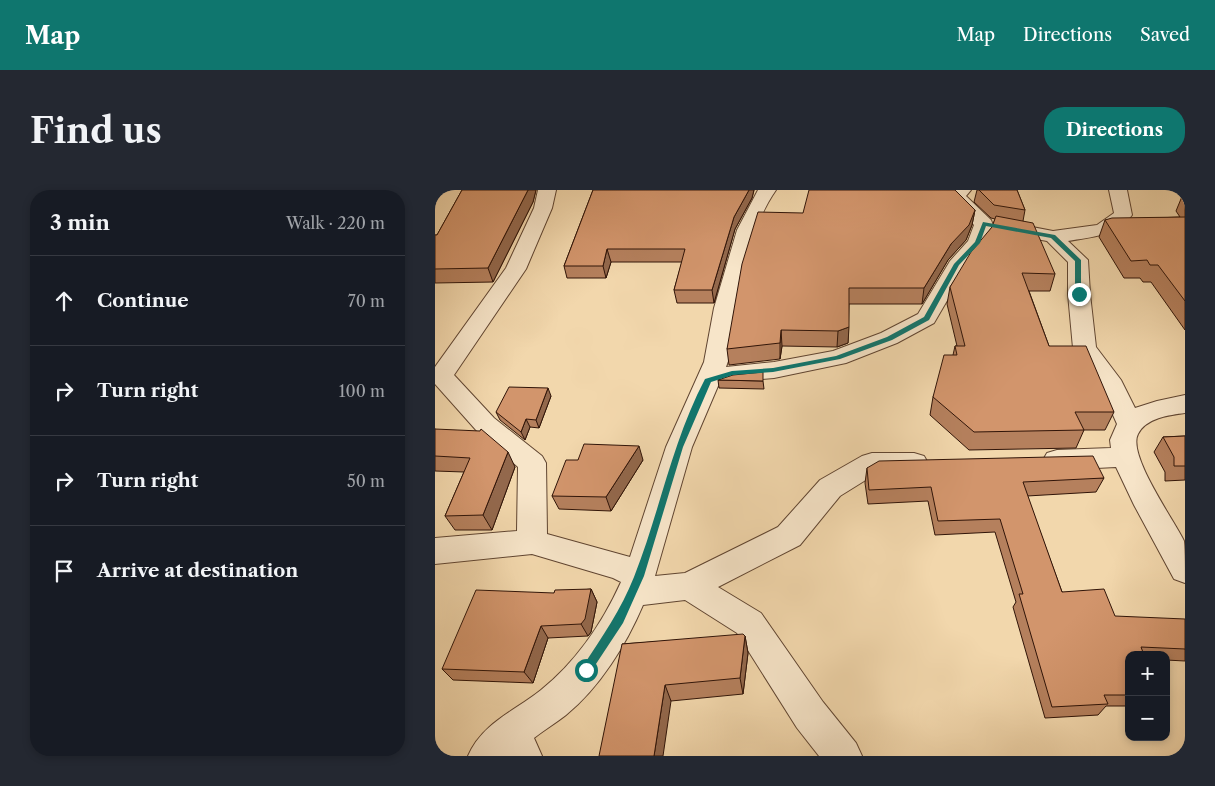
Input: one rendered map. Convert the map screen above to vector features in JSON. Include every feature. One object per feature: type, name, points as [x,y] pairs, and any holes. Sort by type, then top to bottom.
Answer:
[{"type":"street","points":[[532,542],[532,463],[485,424],[438,374],[516,269],[543,208],[547,190]]},
{"type":"street","points":[[487,756],[518,744],[554,702],[586,670],[620,620],[635,584],[679,447],[716,362],[725,308],[746,230],[760,200],[767,190]]},
{"type":"street","points":[[961,190],[957,196],[985,224],[1053,237],[1102,230],[1123,215],[1118,190]]},
{"type":"street","points":[[708,381],[732,373],[773,370],[838,358],[889,338],[926,318],[957,264],[977,243],[985,224]]},
{"type":"street","points":[[1053,237],[1078,260],[1079,294],[1085,348],[1112,386],[1131,424]]},
{"type":"street","points":[[1185,404],[1148,411],[1131,424],[1123,439],[1125,456],[1177,545],[1185,570]]},
{"type":"street","points":[[1028,462],[1125,456]]},
{"type":"street","points":[[435,551],[532,542],[621,567],[635,584],[689,586],[789,536],[830,488],[872,463],[942,462]]},
{"type":"street","points":[[689,586],[749,622],[809,715],[843,756]]},
{"type":"building","points":[[462,190],[528,190],[488,268],[435,269],[435,235],[437,235]]},
{"type":"building","points":[[593,190],[749,190],[734,217],[712,290],[674,290],[685,249],[607,249],[603,266],[564,266]]},
{"type":"building","points":[[809,190],[955,190],[975,210],[969,225],[951,244],[924,288],[849,288],[849,327],[838,331],[781,330],[780,343],[727,349],[742,264],[758,212],[803,213]]},
{"type":"building","points":[[979,190],[1017,190],[1025,210],[994,205]]},
{"type":"building","points":[[996,216],[1033,223],[1055,274],[1022,273],[1049,346],[1086,346],[1114,412],[1075,412],[1084,430],[974,432],[933,397],[944,355],[957,355],[955,346],[965,346],[950,287],[971,252],[992,227]]},
{"type":"building","points":[[1185,217],[1185,301],[1158,265],[1150,265],[1147,260],[1131,261],[1105,220],[1112,218]]},
{"type":"building","points":[[763,372],[763,381],[718,380],[733,375]]},
{"type":"building","points":[[509,387],[548,388],[536,420],[526,419],[521,432],[496,412]]},
{"type":"building","points":[[435,429],[480,431],[481,429],[508,452],[483,515],[445,516],[470,458],[435,456]]},
{"type":"building","points":[[1185,436],[1185,466],[1174,466],[1174,457],[1163,437]]},
{"type":"building","points":[[584,444],[639,446],[606,497],[552,496],[566,460],[578,460]]},
{"type":"building","points":[[1093,456],[1104,478],[1023,482],[1062,592],[1104,589],[1115,616],[1185,619],[1185,649],[1141,647],[1142,651],[1125,651],[1125,695],[1104,695],[1108,704],[1052,707],[1019,594],[1023,594],[1000,519],[938,521],[931,487],[869,490],[867,468],[879,461]]},
{"type":"building","points":[[591,589],[585,619],[581,624],[541,626],[524,672],[442,669],[476,590],[554,593],[555,590]]},
{"type":"building","points":[[743,634],[745,636],[740,678],[665,685],[654,756],[599,756],[622,644]]},
{"type":"route","points":[[586,670],[620,620],[639,576],[679,447],[708,381],[732,373],[773,370],[838,358],[889,338],[926,318],[957,264],[977,243],[985,224],[1053,237],[1078,260],[1079,294]]}]
